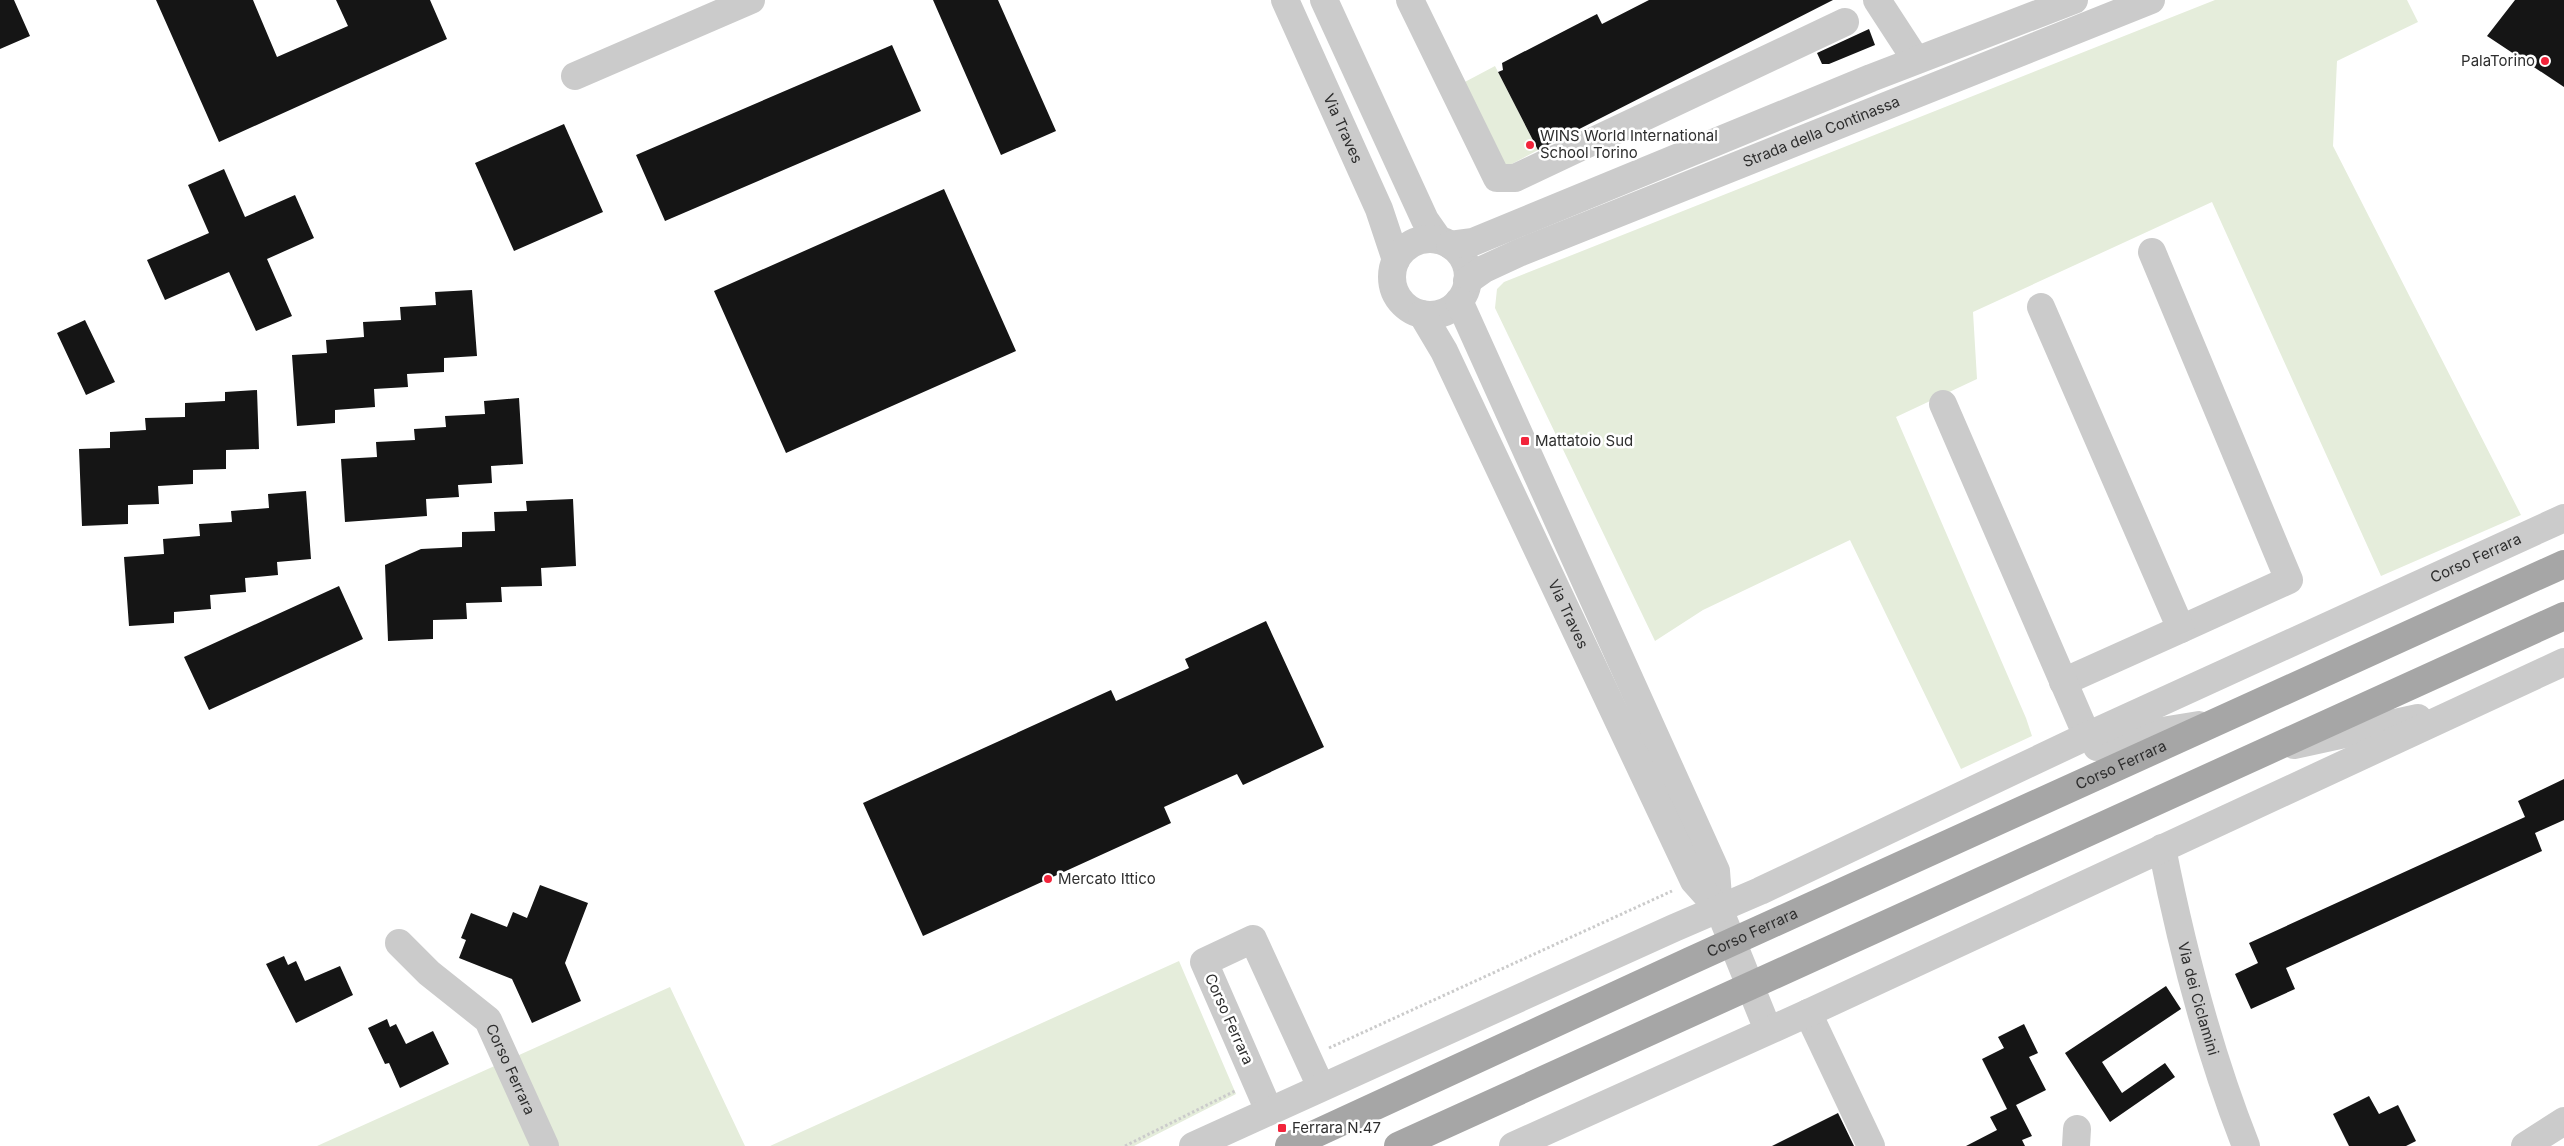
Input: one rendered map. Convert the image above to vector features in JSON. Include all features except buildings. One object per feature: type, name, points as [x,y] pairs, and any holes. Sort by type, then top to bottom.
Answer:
[{"type":"main road","name":"Corso Ferrara","points":[[1289,1146],[2564,564]]},
{"type":"main road","points":[[1398,1146],[2564,616]]},
{"type":"street","points":[[576,76],[750,0]]},
{"type":"street","name":"Via Traves","points":[[1285,0],[1379,209],[1396,260]]},
{"type":"street","points":[[1324,0],[1425,220],[1445,243],[1464,260],[1464,291],[1442,313],[1422,314],[1406,307],[1396,294],[1392,271],[1396,260],[1404,250],[1414,243],[1426,240],[1445,243]]},
{"type":"street","points":[[1410,0],[1497,178],[1515,178],[1845,22]]},
{"type":"street","points":[[1877,0],[1916,60]]},
{"type":"street","name":"Strada della Continassa","points":[[1445,243],[1473,242],[2045,5],[2074,0]]},
{"type":"street","name":"Strada della Continassa","points":[[1464,291],[1484,269],[1522,252],[2151,0]]},
{"type":"street","points":[[2062,682],[2289,580],[2152,252]]},
{"type":"street","name":"Via Traves","points":[[1464,291],[1716,871],[1719,909],[1768,1030]]},
{"type":"street","points":[[2041,307],[2181,629]]},
{"type":"street","name":"Via Traves","points":[[1422,314],[1448,359],[1694,881],[1719,909]]},
{"type":"street","points":[[1943,404],[2087,736]]},
{"type":"street","name":"Corso Ferrara","points":[[1193,1146],[1719,909],[2087,736],[2564,518]]},
{"type":"street","points":[[1513,1146],[1542,1140],[1768,1030],[2564,662]]},
{"type":"street","points":[[2268,751],[2461,711]]},
{"type":"street","name":"Corso Ferrara","points":[[2033,762],[2078,753],[2131,736],[2218,721]]},
{"type":"street","name":"Via dei Ciclamini","points":[[2162,848],[2195,993],[2217,1064],[2246,1146]]},
{"type":"street","name":"Corso Ferrara","points":[[1269,1111],[1204,962],[1254,939],[1321,1087]]},
{"type":"street","name":"Corso Ferrara","points":[[399,943],[429,973],[488,1020],[545,1146]]},
{"type":"street","points":[[1808,1013],[1871,1146]]},
{"type":"street","points":[[2525,1146],[2564,1121]]},
{"type":"path","points":[[1308,1058],[1694,881]]},
{"type":"path","points":[[1125,1146],[1256,1081]]},
{"type":"green space","points":[[2215,0],[2407,0],[2418,22],[2337,61],[2333,146],[2521,515],[2381,576],[2212,202],[1973,312],[1977,379],[1896,417],[2026,718],[2032,736],[1961,769],[1850,540],[1703,610],[1655,641],[1495,308],[1497,289],[1504,282]]},
{"type":"green space","points":[[1495,66],[1538,150],[1506,167],[1461,84]]},
{"type":"green space","points":[[1179,961],[1236,1094],[1134,1146],[770,1146]]},
{"type":"green space","points":[[670,987],[745,1146],[317,1146]]},
{"type":"place","name":"PalaTorino","points":[[2545,61]]},
{"type":"place","name":"WINS World International School Torino","points":[[1530,145]]},
{"type":"place","name":"Mattatoio Sud","points":[[1525,441]]},
{"type":"place","name":"Mercato Ittico","points":[[1048,879]]},
{"type":"place","name":"Ferrara N.47","points":[[1282,1128]]}]
